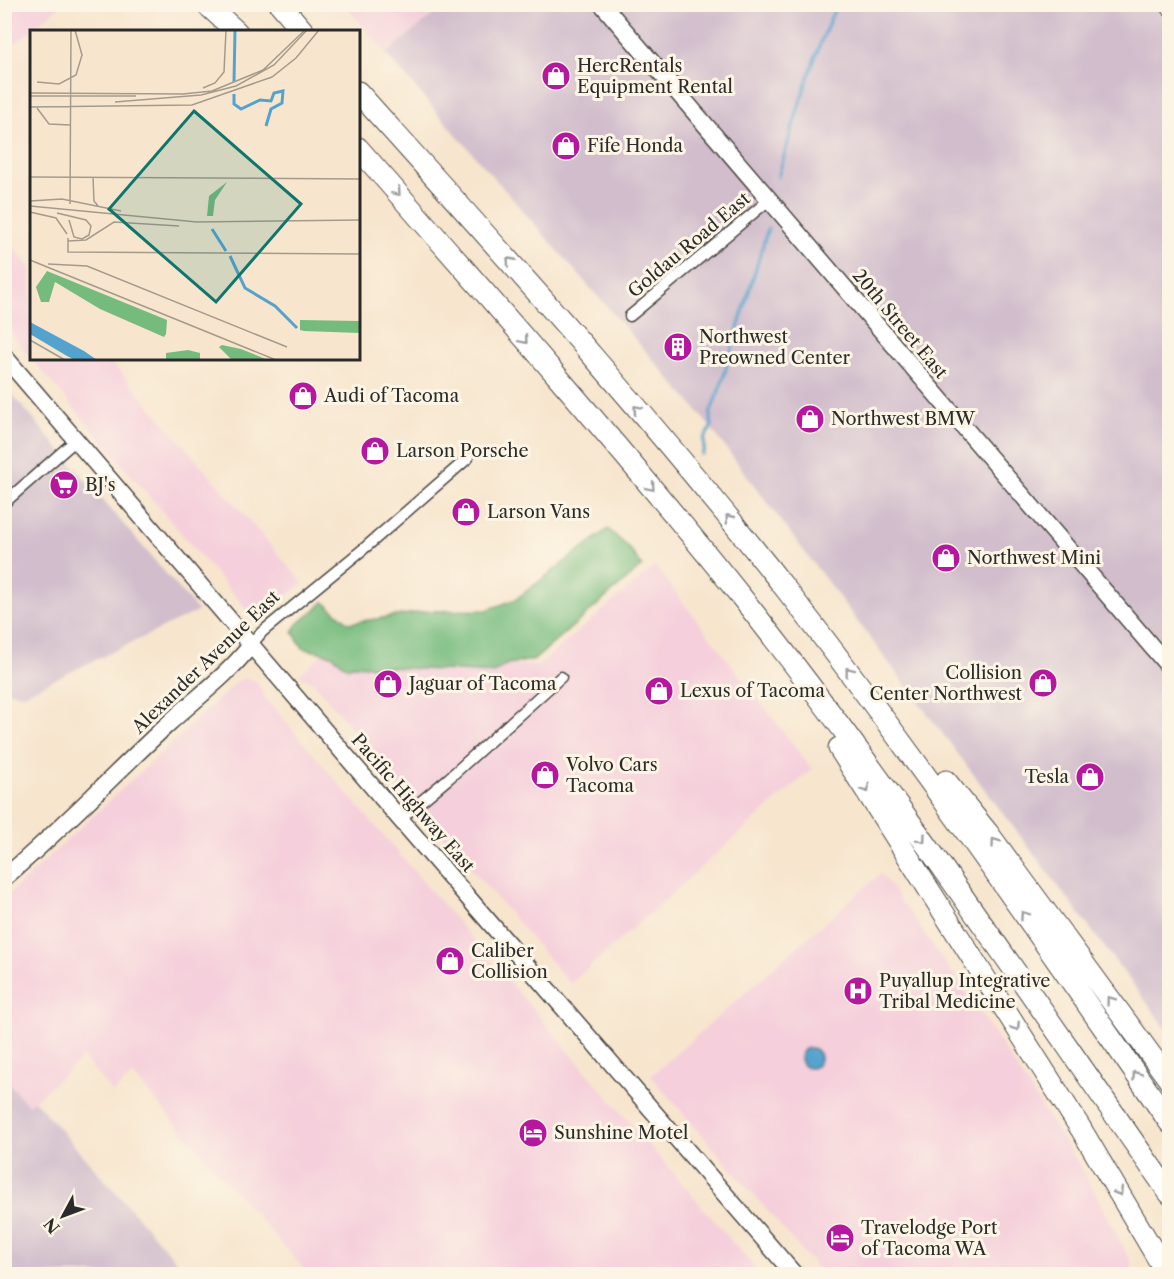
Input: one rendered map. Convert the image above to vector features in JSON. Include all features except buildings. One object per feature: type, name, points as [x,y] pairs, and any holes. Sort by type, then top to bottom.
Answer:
[{"type":"highway","points":[[206,4],[235,30]]},
{"type":"highway","points":[[227,4],[251,30]]},
{"type":"highway","points":[[280,4],[302,30]]},
{"type":"highway","points":[[360,94],[521,273],[702,485],[872,702],[928,778],[1170,1123]]},
{"type":"highway","points":[[360,150],[657,495],[729,583],[888,791],[1170,1194]]},
{"type":"highway","points":[[729,583],[872,798],[1081,1129],[1167,1275]]},
{"type":"highway","points":[[872,702],[916,743],[988,833],[1170,1081]]},
{"type":"main road","name":"20th Street East","points":[[602,4],[1170,668]]},
{"type":"main road","name":"Pacific Highway East","points":[[4,356],[794,1275]]},
{"type":"main road","name":"Alexander Avenue East","points":[[4,878],[51,838],[167,725],[239,662],[251,645]]},
{"type":"street","name":"Goldau Road East","points":[[630,316],[769,200]]},
{"type":"street","points":[[4,503],[76,440]]},
{"type":"street","name":"Alexander Avenue East","points":[[251,645],[262,632],[468,458]]},
{"type":"street","points":[[400,819],[561,677]]},
{"type":"shaded area","points":[[5,4],[61,4],[61,5],[5,52]]},
{"type":"shaded area","points":[[345,5],[445,5],[386,54]]},
{"type":"shaded area","points":[[445,5],[1169,5],[1169,1032],[697,410],[386,54]]},
{"type":"shaded area","points":[[4,236],[30,267],[30,357],[5,326]]},
{"type":"shaded area","points":[[33,360],[110,360],[303,583],[263,615],[246,609]]},
{"type":"shaded area","points":[[4,385],[198,611],[24,694],[5,691]]},
{"type":"shaded area","points":[[655,566],[812,769],[570,984],[313,682],[303,678],[300,674],[330,648],[348,668],[350,665],[493,673],[507,664],[538,666]]},
{"type":"shaded area","points":[[245,678],[256,681],[266,699],[760,1274],[308,1274],[133,1075],[113,1093],[83,1057],[28,1106],[5,1078],[5,898],[238,681]]},
{"type":"shaded area","points":[[881,873],[980,1012],[1087,1177],[1132,1264],[1132,1274],[822,1274],[651,1076]]},
{"type":"shaded area","points":[[4,1078],[28,1105],[34,1100],[188,1274],[5,1274]]},
{"type":"green space","points":[[608,529],[628,547],[642,566],[534,660],[507,664],[493,673],[351,665],[348,668],[332,655],[303,648],[293,632],[298,624],[324,602],[349,623],[429,611],[487,610],[516,599]]},
{"type":"water","points":[[806,1048],[814,1048],[820,1054],[820,1062],[814,1068],[806,1068],[800,1062],[800,1054]]},
{"type":"waterway","points":[[778,177],[811,68],[837,4]]},
{"type":"waterway","points":[[702,454],[704,439],[712,426],[710,414],[721,385],[768,228]]},
{"type":"place","name":"HercRentals Equipment Rental","points":[[556,76]]},
{"type":"place","name":"Fife Honda","points":[[566,146]]},
{"type":"place","name":"Northwest Preowned Center","points":[[678,347]]},
{"type":"place","name":"Audi of Tacoma","points":[[303,396]]},
{"type":"place","name":"Northwest BMW","points":[[810,419]]},
{"type":"place","name":"Larson Porsche","points":[[375,451]]},
{"type":"place","name":"BJ's","points":[[64,485]]},
{"type":"place","name":"Larson Vans","points":[[466,512]]},
{"type":"place","name":"Northwest Mini","points":[[946,558]]},
{"type":"place","name":"Collision Center Northwest","points":[[1043,683]]},
{"type":"place","name":"Jaguar of Tacoma","points":[[388,684]]},
{"type":"place","name":"Lexus of Tacoma","points":[[659,691]]},
{"type":"place","name":"Volvo Cars Tacoma","points":[[545,775]]},
{"type":"place","name":"Tesla","points":[[1090,777]]},
{"type":"place","name":"Caliber Collision","points":[[450,961]]},
{"type":"place","name":"Puyallup Integrative Tribal Medicine","points":[[858,991]]},
{"type":"place","name":"Sunshine Motel","points":[[533,1133]]},
{"type":"place","name":"Travelodge Port of Tacoma WA","points":[[840,1238]]}]
